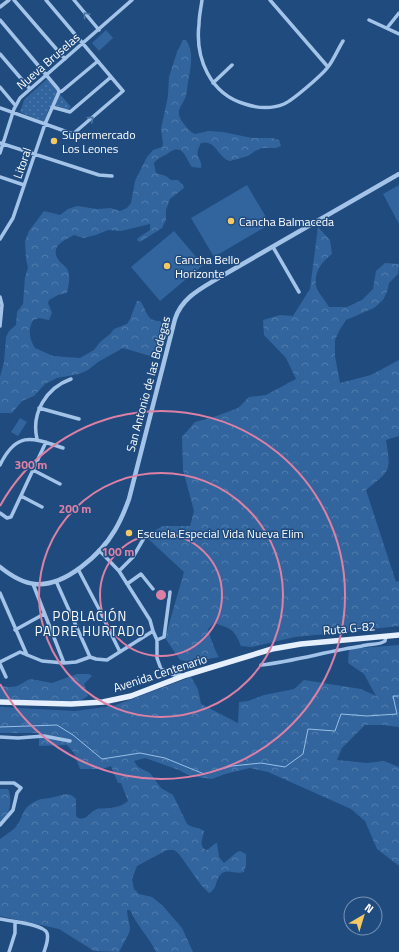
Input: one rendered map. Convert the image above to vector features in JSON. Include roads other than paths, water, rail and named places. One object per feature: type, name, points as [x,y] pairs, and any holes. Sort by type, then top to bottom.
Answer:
[{"type":"main road","name":"Ruta G-82","points":[[301,644],[399,635]]},
{"type":"main road","name":"Avenida Centenario","points":[[0,702],[71,704],[103,702],[131,696],[186,675],[259,653],[301,644]]},
{"type":"street","points":[[0,7],[9,0]]},
{"type":"street","points":[[14,0],[65,59]]},
{"type":"street","points":[[0,108],[73,134],[123,91],[46,0]]},
{"type":"street","points":[[74,0],[99,30]]},
{"type":"street","name":"Nueva Bruselas","points":[[0,153],[1,143],[15,105],[20,98],[99,30],[127,2],[132,0]]},
{"type":"street","points":[[202,0],[198,28],[200,51],[205,70],[213,83],[227,96],[240,103],[259,107],[276,106],[292,100],[328,67],[343,40]]},
{"type":"street","points":[[270,0],[328,67]]},
{"type":"street","points":[[387,28],[399,13]]},
{"type":"street","points":[[0,20],[47,74],[58,89],[58,92],[62,91],[98,61]]},
{"type":"street","points":[[369,20],[399,34]]},
{"type":"street","points":[[0,54],[30,89]]},
{"type":"street","points":[[213,83],[232,65]]},
{"type":"street","points":[[52,107],[70,112],[111,77]]},
{"type":"street","points":[[0,87],[15,105]]},
{"type":"street","name":"Litoral","points":[[0,240],[13,218],[45,124],[58,92]]},
{"type":"street","points":[[1,143],[99,175],[112,176]]},
{"type":"street","name":"San Antonio de las Bodegas","points":[[0,566],[17,578],[33,584],[44,584],[56,581],[78,569],[99,550],[116,530],[129,499],[175,319],[178,310],[193,293],[399,174]]},
{"type":"street","points":[[0,177],[24,185]]},
{"type":"street","points":[[273,247],[299,292]]},
{"type":"street","points":[[0,297],[2,305],[0,326]]},
{"type":"street","points":[[37,439],[36,422],[39,408],[51,391],[71,379]]},
{"type":"street","points":[[39,408],[79,420]]},
{"type":"street","points":[[0,464],[6,453],[14,445],[24,440],[37,439],[63,448]]},
{"type":"street","points":[[0,513],[5,518],[8,519],[11,517],[46,442]]},
{"type":"street","points":[[33,470],[60,484]]},
{"type":"street","points":[[21,496],[42,508]]},
{"type":"street","points":[[119,571],[133,557],[144,538]]},
{"type":"street","points":[[99,550],[119,571],[147,615],[157,640],[157,658],[161,669],[174,675],[186,675]]},
{"type":"street","points":[[78,569],[120,652]]},
{"type":"street","points":[[127,584],[141,574],[153,589]]},
{"type":"street","points":[[56,581],[90,657]]},
{"type":"street","points":[[33,584],[64,663]]},
{"type":"street","points":[[157,640],[164,637],[170,592]]},
{"type":"street","points":[[0,593],[27,655]]},
{"type":"street","points":[[15,630],[44,614]]},
{"type":"street","points":[[6,677],[0,663],[20,652],[42,661],[64,663],[76,662],[90,657],[107,660],[153,631]]},
{"type":"street","points":[[261,665],[303,658],[358,646],[382,643],[385,641],[386,636]]},
{"type":"street","points":[[0,737],[18,738],[44,736],[70,740]]},
{"type":"street","points":[[0,784],[14,783],[21,788],[17,793],[13,810],[0,825]]},
{"type":"street","points":[[0,920],[35,926],[47,931],[48,938],[44,952]]},
{"type":"street","points":[[9,952],[15,933],[15,923]]},
{"type":"waterway","points":[[0,727],[57,725],[73,735],[102,759],[140,753],[165,758],[204,774],[232,766],[261,763],[285,767],[303,754],[308,729],[335,731],[341,714],[367,716],[397,714],[393,696],[399,696]]},
{"type":"place","name":"Supermercado Los Leones","points":[[54,141]]},
{"type":"place","name":"Cancha Balmaceda","points":[[231,221]]},
{"type":"place","name":"Cancha Bello Horizonte","points":[[167,266]]},
{"type":"place","name":"Escuela Especial Vida Nueva Elim","points":[[129,533]]},
{"type":"district","name":"POBLACIÓN PADRE HURTADO","points":[[90,624]]}]
